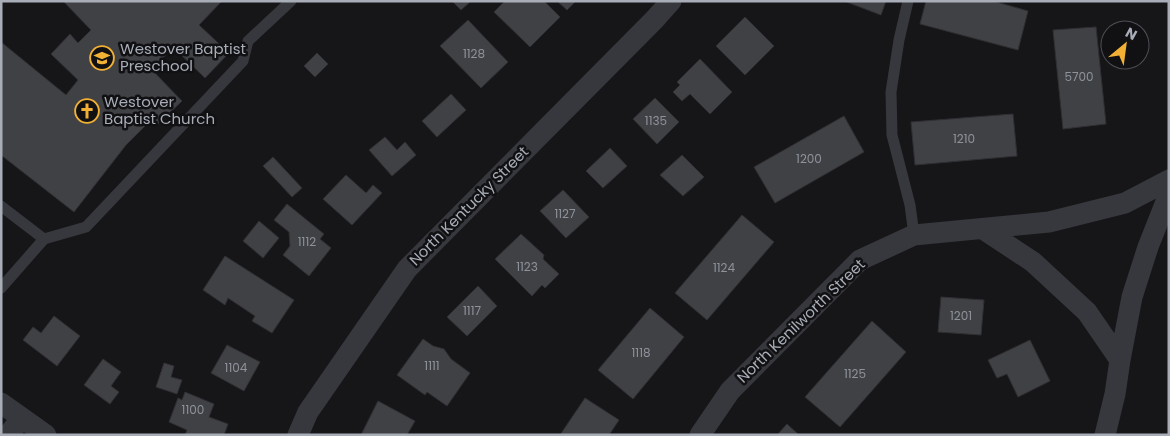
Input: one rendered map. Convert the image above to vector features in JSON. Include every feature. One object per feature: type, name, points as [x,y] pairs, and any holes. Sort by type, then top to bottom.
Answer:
[{"type":"street","name":"North Kentucky Street","points":[[298,435],[308,412],[407,268],[671,1]]},
{"type":"street","name":"North Kenilworth Street","points":[[700,435],[730,391],[860,260],[914,235],[1049,222],[1125,203],[1169,180]]},
{"type":"street","points":[[1105,435],[1115,394],[1132,297],[1148,247],[1169,194]]},
{"type":"street","points":[[983,229],[1033,262],[1087,312],[1120,360]]},
{"type":"street","points":[[1,403],[46,435]]},
{"type":"street","points":[[8,435],[22,418]]},
{"type":"lane","points":[[1,288],[44,239],[86,227],[243,61],[248,41],[291,1]]},
{"type":"lane","points":[[908,1],[899,40],[891,92],[892,135],[910,205],[914,235]]},
{"type":"lane","points":[[1,206],[44,239]]},
{"type":"building","name":"Westover Baptist Church","points":[[63,1],[222,1],[199,25],[229,53],[205,78],[173,47],[152,70],[182,101],[156,126],[150,121],[126,145],[74,212],[1,155],[1,42],[66,95],[78,80],[51,54],[70,34],[78,43],[91,30]]},
{"type":"building","points":[[452,1],[469,1],[470,2],[461,10]]},
{"type":"building","points":[[505,1],[544,1],[560,17],[530,47],[494,12]]},
{"type":"building","points":[[557,1],[576,1],[567,10]]},
{"type":"building","points":[[844,1],[886,1],[881,15]]},
{"type":"building","points":[[926,1],[993,1],[1028,11],[1018,50],[920,24]]},
{"type":"building","points":[[745,17],[774,46],[745,75],[716,46]]},
{"type":"building","points":[[468,20],[508,62],[481,88],[440,46]]},
{"type":"building","points":[[1096,27],[1106,124],[1063,129],[1053,30]]},
{"type":"building","points":[[317,53],[328,64],[315,77],[304,66]]},
{"type":"building","points":[[700,59],[732,92],[710,114],[690,94],[682,101],[673,92],[680,85],[677,82]]},
{"type":"building","points":[[451,94],[466,110],[437,137],[422,121]]},
{"type":"building","points":[[655,98],[679,122],[657,144],[633,119]]},
{"type":"building","points":[[1013,114],[1017,156],[915,165],[911,122]]},
{"type":"building","points":[[844,116],[864,152],[775,203],[754,167]]},
{"type":"building","points":[[385,137],[397,150],[405,142],[416,155],[392,176],[369,150]]},
{"type":"building","points":[[610,148],[627,166],[603,188],[586,171]]},
{"type":"building","points":[[682,155],[704,177],[683,196],[660,175]]},
{"type":"building","points":[[273,157],[302,188],[292,197],[263,166]]},
{"type":"building","points":[[346,175],[366,193],[373,185],[382,193],[352,225],[323,199]]},
{"type":"building","points":[[563,190],[589,217],[566,238],[540,211]]},
{"type":"building","points":[[287,204],[324,234],[320,239],[331,248],[309,276],[283,255],[290,246],[289,232],[274,220]]},
{"type":"building","points":[[742,215],[774,242],[707,320],[675,293]]},
{"type":"building","points":[[259,221],[279,238],[263,258],[243,241]]},
{"type":"building","points":[[521,234],[544,255],[543,259],[559,274],[545,288],[542,285],[532,296],[495,259]]},
{"type":"building","points":[[225,256],[294,300],[272,333],[252,321],[255,316],[228,298],[225,305],[203,290]]},
{"type":"building","points":[[478,286],[497,306],[467,336],[447,317]]},
{"type":"building","points":[[941,297],[984,300],[981,335],[938,332]]},
{"type":"building","points":[[650,308],[684,337],[633,399],[598,370]]},
{"type":"building","points":[[54,316],[80,336],[57,366],[23,340],[33,327],[41,333]]},
{"type":"building","points":[[872,321],[906,352],[840,427],[805,397]]},
{"type":"building","points":[[423,339],[433,346],[444,349],[451,359],[470,373],[447,406],[427,392],[425,395],[397,375]]},
{"type":"building","points":[[1030,340],[1050,381],[1018,397],[1007,374],[997,378],[988,360]]},
{"type":"building","points":[[227,345],[260,362],[244,391],[211,373]]},
{"type":"building","points":[[103,359],[121,372],[111,386],[119,392],[110,404],[84,385]]},
{"type":"building","points":[[164,363],[174,366],[171,377],[182,380],[177,394],[156,387]]},
{"type":"building","points":[[185,392],[214,404],[209,417],[228,424],[224,435],[185,435],[187,430],[169,422],[178,398],[182,400]]},
{"type":"building","points":[[585,398],[619,420],[609,435],[560,435]]},
{"type":"building","points":[[378,401],[415,421],[407,435],[361,435]]},
{"type":"building","points":[[787,424],[799,435],[777,435]]},
{"type":"place","name":"Westover Baptist Preschool","points":[[102,58]]},
{"type":"place","name":"Westover Baptist Church","points":[[87,111]]}]
